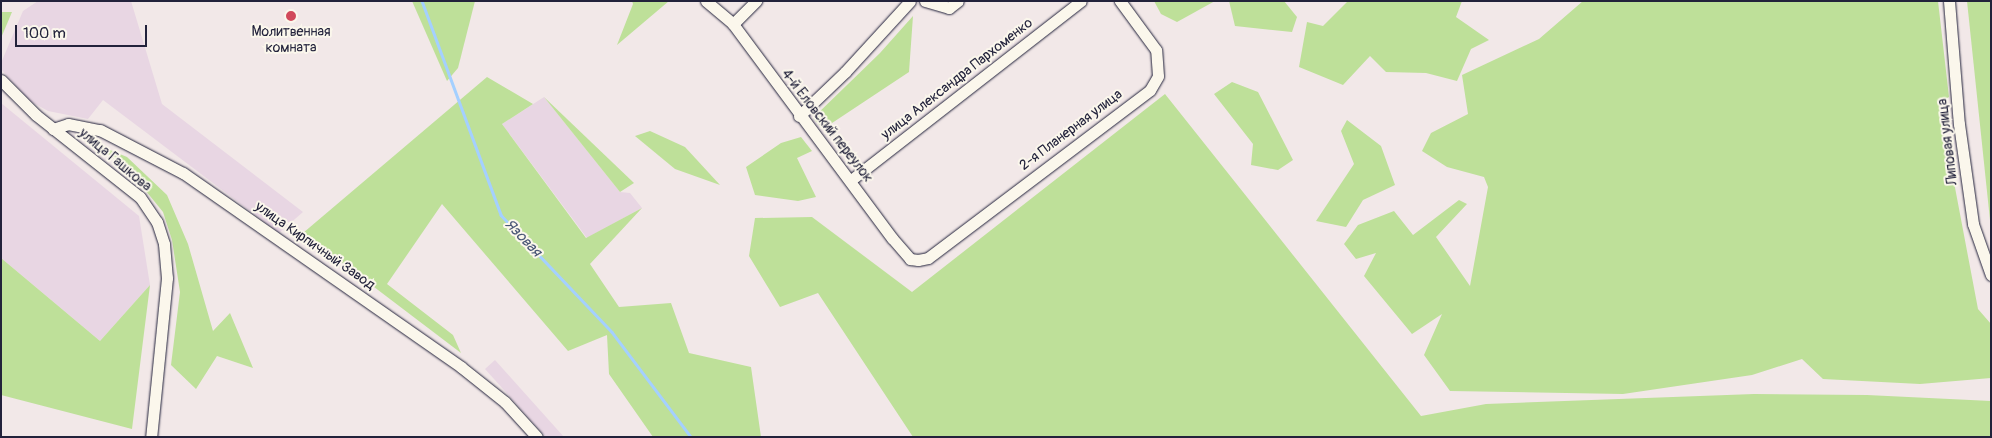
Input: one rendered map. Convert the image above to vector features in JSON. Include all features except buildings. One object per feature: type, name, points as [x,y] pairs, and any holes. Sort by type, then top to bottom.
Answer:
[{"type":"street","name":"4-й Еловский переулок","points":[[706,1],[733,24],[799,116],[851,180],[910,259],[928,258]]},
{"type":"street","points":[[733,24],[756,1]]},
{"type":"street","points":[[799,116],[845,72],[910,1]]},
{"type":"street","points":[[925,1],[949,8],[958,1]]},
{"type":"street","name":"улица Александра Пархоменко","points":[[851,180],[1081,1]]},
{"type":"street","name":"2-я Планерная улица","points":[[928,258],[1150,90],[1158,76],[1156,50],[1120,1]]},
{"type":"street","name":"Липовая улица","points":[[1949,1],[1959,124],[1973,224],[1991,275]]},
{"type":"street","name":"улица Гашкова","points":[[1,80],[53,129],[140,197],[161,233],[167,278],[151,437]]},
{"type":"street","name":"улица Кирпичный Завод","points":[[53,129],[68,124],[100,130],[183,173],[461,367],[505,402],[537,437]]},
{"type":"shaded area","points":[[38,1],[131,1],[162,104],[303,212],[279,233],[103,100],[88,119],[48,111],[30,101],[1,69],[1,63],[23,11]]},
{"type":"shaded area","points":[[544,97],[620,192],[630,193],[642,208],[587,238],[502,124]]},
{"type":"shaded area","points":[[1,103],[139,216],[150,285],[100,341],[1,258]]},
{"type":"shaded area","points":[[495,360],[564,437],[546,437],[485,369]]},
{"type":"green space","points":[[412,1],[475,1],[458,68],[447,81]]},
{"type":"green space","points":[[632,1],[669,1],[617,45],[633,4]]},
{"type":"green space","points":[[1154,1],[1215,1],[1177,22],[1161,14]]},
{"type":"green space","points":[[1229,1],[1284,1],[1297,17],[1292,32],[1235,26]]},
{"type":"green space","points":[[1348,1],[1462,1],[1456,17],[1489,40],[1471,49],[1457,81],[1426,73],[1386,72],[1370,56],[1343,85],[1299,67],[1307,22],[1323,26]]},
{"type":"green space","points":[[1583,1],[1938,1],[1949,97],[1939,103],[1978,309],[1991,324],[1991,378],[1920,384],[1823,379],[1802,359],[1752,375],[1623,394],[1450,391],[1424,355],[1442,314],[1412,334],[1364,276],[1376,253],[1356,259],[1344,244],[1358,225],[1394,211],[1413,235],[1459,200],[1467,204],[1436,237],[1470,286],[1488,187],[1484,177],[1447,167],[1422,151],[1431,133],[1468,114],[1462,75],[1539,39]]},
{"type":"green space","points":[[1967,1],[1991,1],[1991,224],[1990,220]]},
{"type":"green space","points":[[1,12],[12,12],[1,38]]},
{"type":"green space","points":[[913,16],[909,72],[823,129],[813,118],[880,53]]},
{"type":"green space","points":[[487,77],[533,104],[502,124],[586,238],[642,208],[590,264],[619,307],[671,303],[689,353],[751,367],[761,437],[653,437],[609,374],[607,335],[568,351],[442,204],[387,284],[453,335],[461,353],[303,233]]},
{"type":"green space","points":[[1232,82],[1258,92],[1293,160],[1278,170],[1251,165],[1253,144],[1214,94]]},
{"type":"green space","points":[[1165,94],[1421,416],[1486,404],[1754,394],[1867,395],[1991,401],[1991,437],[913,437],[818,293],[780,307],[749,256],[755,218],[812,217],[912,292]]},
{"type":"green space","points":[[544,97],[634,183],[620,192]]},
{"type":"green space","points":[[1347,120],[1381,146],[1395,185],[1363,200],[1346,227],[1316,221],[1354,164],[1341,131]]},
{"type":"green space","points":[[650,131],[685,147],[720,185],[675,169],[635,136]]},
{"type":"green space","points":[[801,137],[812,151],[797,158],[816,197],[798,201],[755,195],[746,167],[781,143]]},
{"type":"green space","points":[[98,145],[127,157],[167,195],[188,244],[213,331],[230,313],[253,368],[217,356],[196,389],[171,365],[180,292],[172,240],[163,212],[137,180]]},
{"type":"green space","points":[[1,258],[100,341],[150,285],[132,429],[1,395]]},
{"type":"waterway","name":"Язовая","points":[[422,1],[501,215],[612,332],[691,437]]},
{"type":"place","name":"Молитвенная комната","points":[[291,16]]}]
